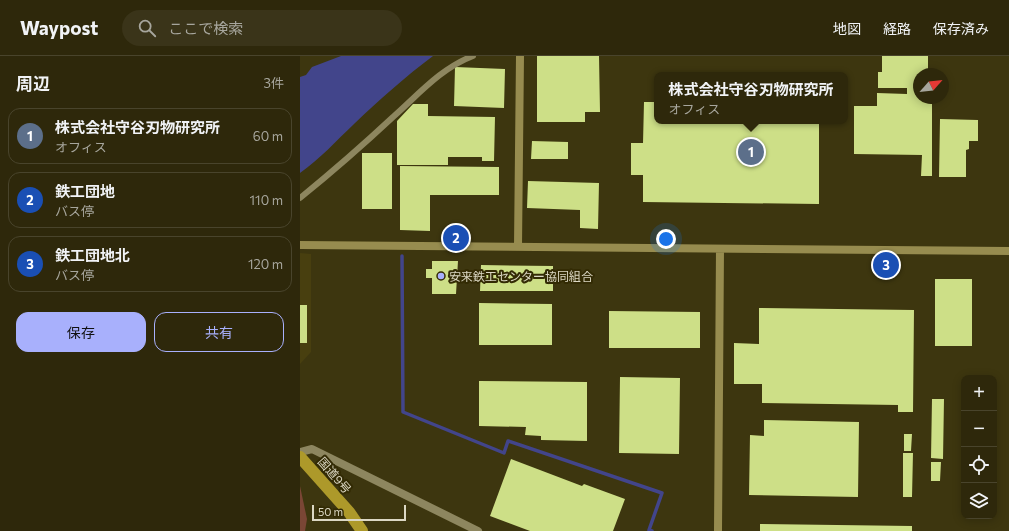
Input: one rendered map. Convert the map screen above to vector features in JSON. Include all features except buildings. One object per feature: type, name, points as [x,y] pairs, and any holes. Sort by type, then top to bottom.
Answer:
[{"type":"highway","name":"国道9号","points":[[300,456],[349,512],[362,531]]},
{"type":"street","points":[[518,246],[520,56]]},
{"type":"street","points":[[300,245],[1009,251]]},
{"type":"street","points":[[718,531],[720,249]]},
{"type":"street","points":[[300,452],[312,449],[478,531]]},
{"type":"lane","points":[[300,198],[346,160],[436,78],[453,66],[473,56]]},
{"type":"shaded area","points":[[341,56],[433,56],[392,89],[321,156],[300,173],[300,77],[306,75],[312,67]]},
{"type":"shaded area","points":[[300,253],[311,254],[311,352],[300,364]]},
{"type":"shaded area","points":[[300,486],[307,519],[305,531],[300,531]]},
{"type":"waterway","points":[[402,256],[403,412],[504,453],[508,441],[662,493],[649,530],[652,531]]},
{"type":"place","name":"株式会社守谷刃物研究所","points":[[751,152]]},
{"type":"place","name":"鉄工団地","points":[[456,238]]},
{"type":"place","name":"鉄工団地北","points":[[886,265]]},
{"type":"place","name":"安来鉄工センター協同組合","points":[[441,276]]}]
